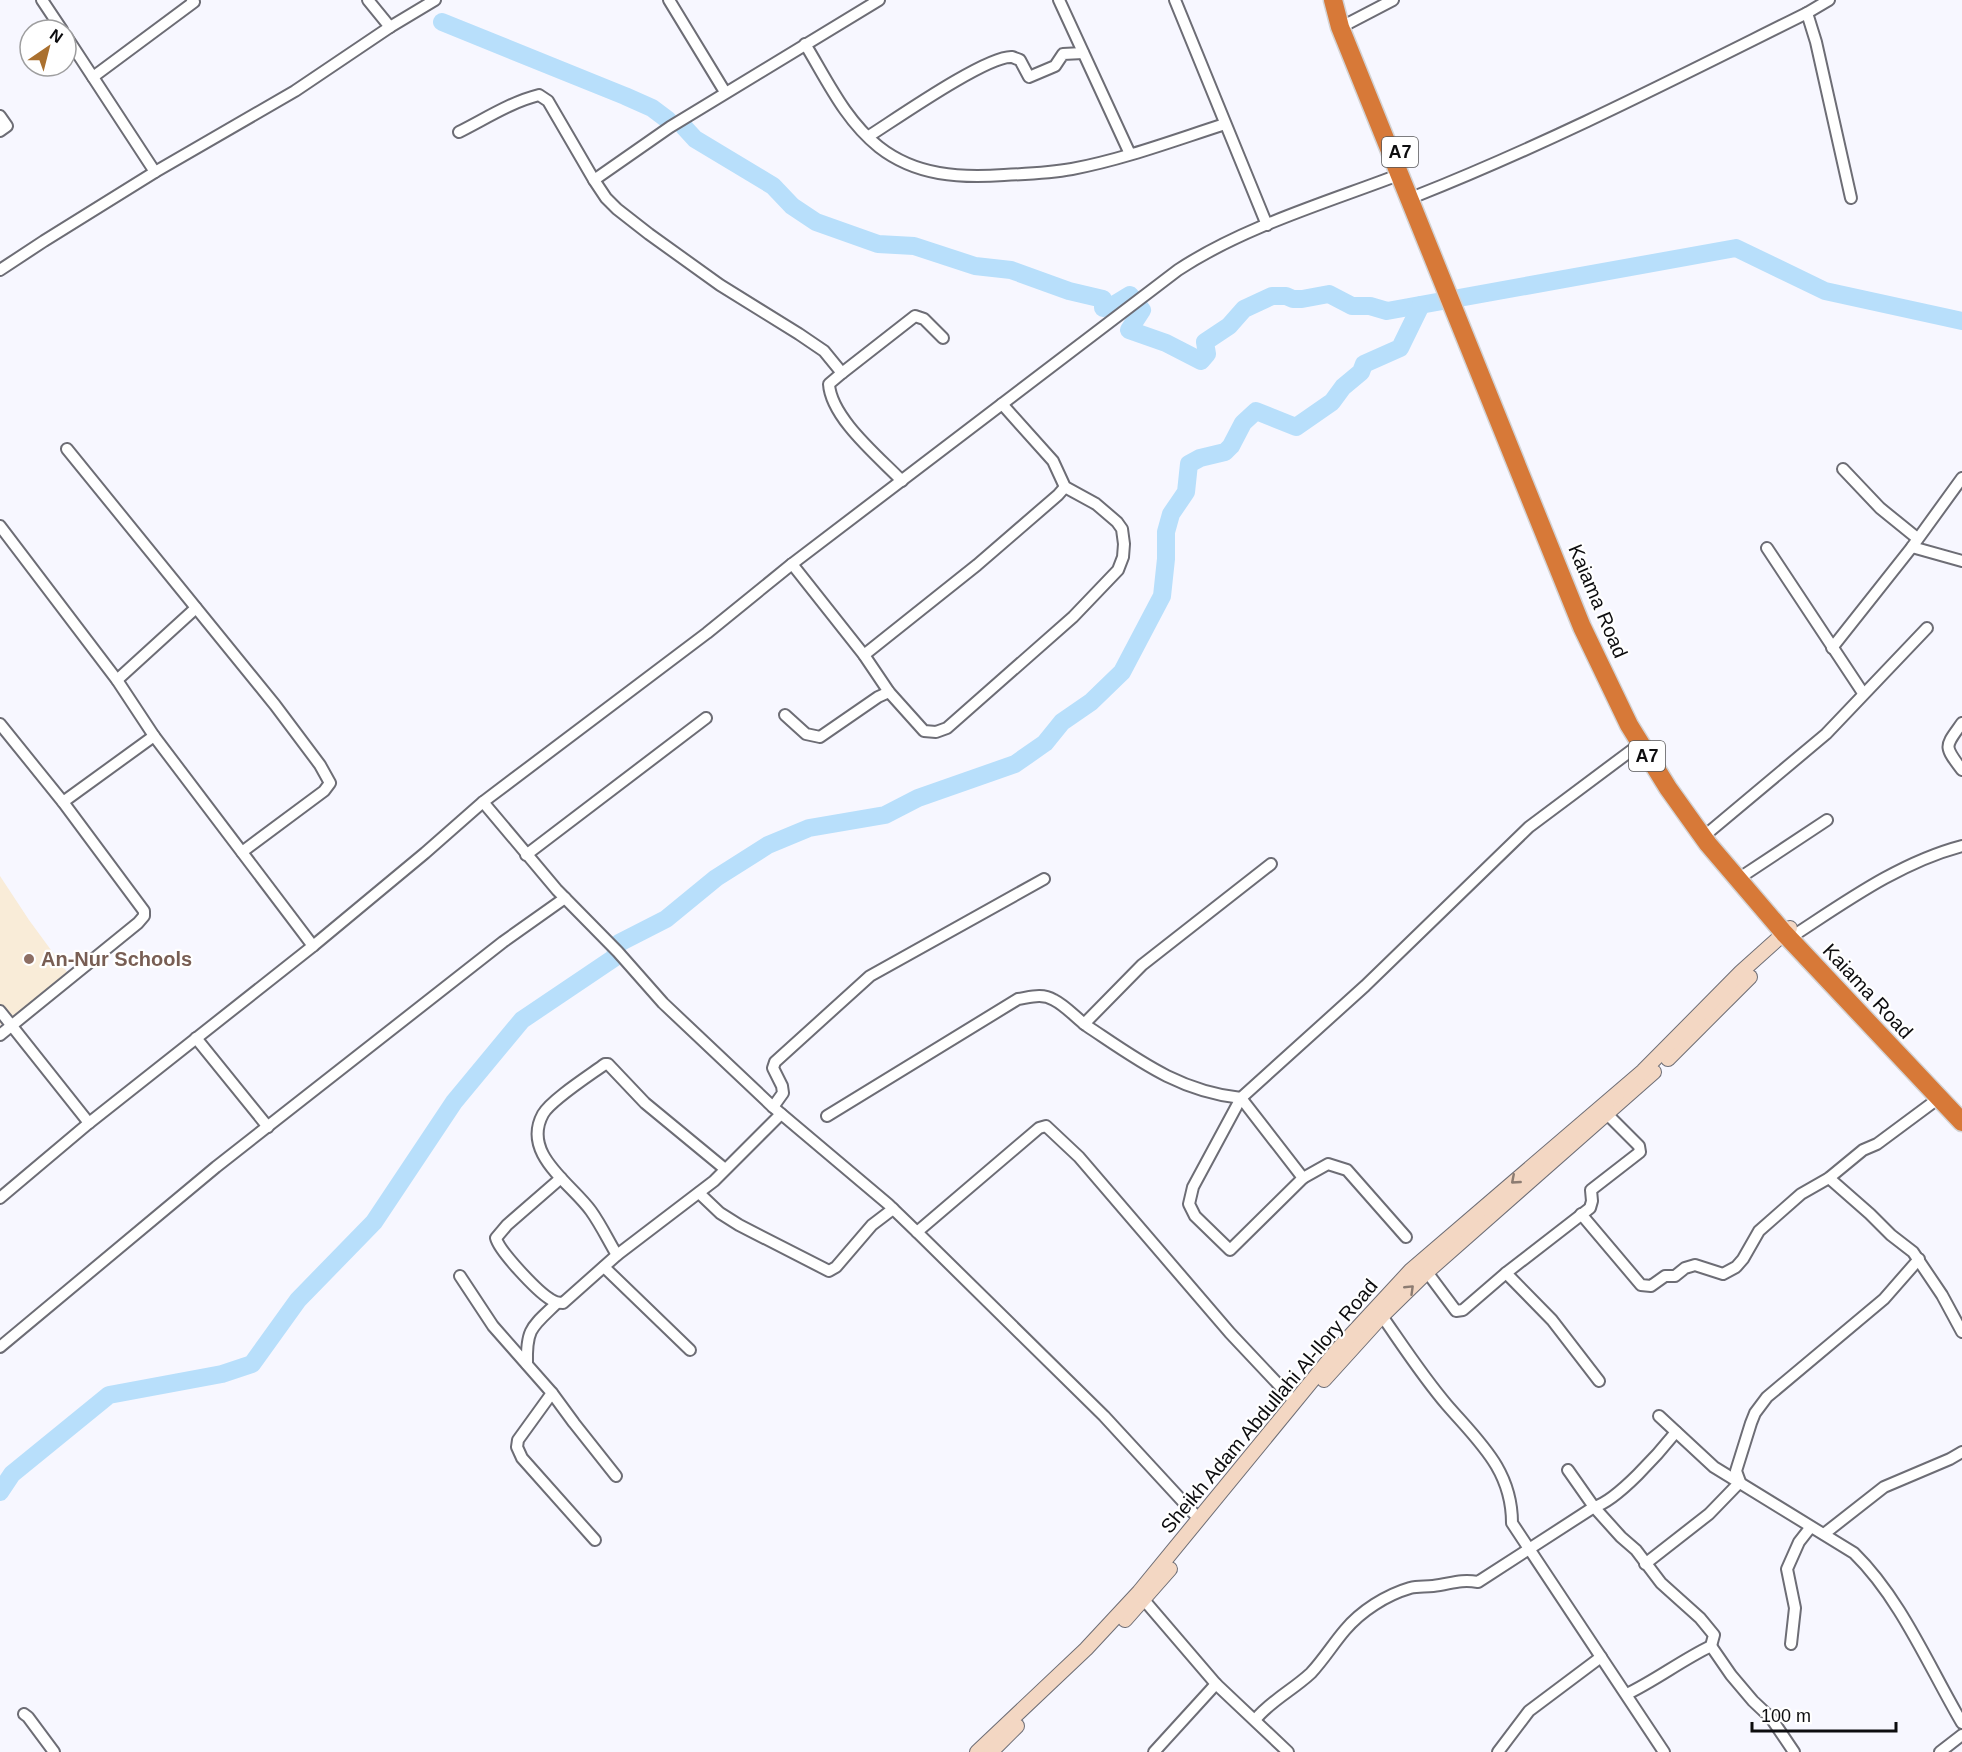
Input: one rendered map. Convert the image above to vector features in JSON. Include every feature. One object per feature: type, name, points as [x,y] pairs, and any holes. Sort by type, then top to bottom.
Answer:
[{"type":"highway","name":"Kaiama Road","points":[[1339,12],[1340,27],[1590,624],[1648,742],[1682,796],[1790,934],[1962,1111]]},
{"type":"highway","name":"Kaiama Road","points":[[1339,12],[1416,196],[1582,627],[1640,744],[1708,844],[1962,1122]]},
{"type":"street","points":[[42,0],[54,18]]},
{"type":"street","points":[[93,76],[194,2],[192,0]]},
{"type":"street","points":[[368,0],[390,27]]},
{"type":"street","points":[[2,266],[155,172],[295,91],[390,27],[435,0]]},
{"type":"street","points":[[669,0],[725,92]]},
{"type":"street","points":[[594,180],[725,92],[879,0]]},
{"type":"street","points":[[1059,0],[1130,154]]},
{"type":"street","points":[[1175,0],[1267,225]]},
{"type":"street","points":[[1339,12],[1393,0]]},
{"type":"street","points":[[1416,196],[1492,166],[1565,132],[1810,7],[1829,0]]},
{"type":"street","points":[[1810,7],[1851,198]]},
{"type":"street","points":[[804,44],[831,91],[854,122],[877,146],[895,159],[931,172],[966,178],[1072,169],[1130,154],[1226,124]]},
{"type":"street","points":[[869,136],[953,82],[1001,59],[1011,57],[1020,60],[1029,77],[1055,66],[1063,54],[1083,53]]},
{"type":"street","points":[[78,54],[155,172]]},
{"type":"street","points":[[459,132],[507,107],[539,95],[548,101],[606,198],[649,234],[720,285],[824,351],[842,373]]},
{"type":"street","points":[[0,116],[7,126],[0,131]]},
{"type":"street","points":[[0,1198],[89,1123],[313,946],[425,854],[483,802],[707,633],[792,564],[1114,317],[1200,255],[1267,225],[1401,174]]},
{"type":"street","points":[[902,481],[849,426],[834,404],[829,384],[915,316],[924,319],[943,338]]},
{"type":"street","points":[[792,564],[864,655],[889,692],[924,731],[936,732],[947,728],[1073,617],[1118,570],[1123,557],[1122,529],[1112,515],[1065,487],[1053,461],[1002,404]]},
{"type":"street","points":[[67,449],[275,705],[320,765],[330,783],[324,791],[242,852]]},
{"type":"street","points":[[1843,469],[1914,542],[1962,561]]},
{"type":"street","points":[[1832,648],[1962,478]]},
{"type":"street","points":[[864,655],[977,564],[1065,487]]},
{"type":"street","points":[[0,526],[117,680],[154,736],[313,946]]},
{"type":"street","points":[[1767,548],[1863,693]]},
{"type":"street","points":[[117,680],[196,608]]},
{"type":"street","points":[[1709,832],[1826,734],[1927,628]]},
{"type":"street","points":[[785,715],[806,734],[820,736],[889,692]]},
{"type":"street","points":[[526,855],[706,718]]},
{"type":"street","points":[[1962,723],[1947,748],[1962,770]]},
{"type":"street","points":[[0,724],[63,802],[144,911],[144,916],[138,922],[0,1035]]},
{"type":"street","points":[[63,802],[154,736]]},
{"type":"street","points":[[1406,1237],[1347,1170],[1328,1164],[1303,1178],[1230,1250],[1195,1216],[1189,1204],[1193,1187],[1240,1098],[1365,986],[1528,827],[1640,744]]},
{"type":"street","points":[[483,802],[526,855],[663,1003],[777,1110],[917,1232],[1104,1416],[1199,1519]]},
{"type":"street","points":[[1744,875],[1827,820]]},
{"type":"street","points":[[1790,934],[1890,876],[1935,853],[1962,846]]},
{"type":"street","points":[[1084,1024],[1142,965],[1271,864]]},
{"type":"street","points":[[561,1178],[495,1238],[534,1286],[557,1303],[563,1303],[617,1255],[699,1193],[726,1169],[777,1110],[783,1093],[773,1068],[775,1062],[870,976],[1044,879]]},
{"type":"street","points":[[0,1347],[165,1207],[503,942],[565,898]]},
{"type":"street","name":"Sheikh Adam Abdullahi Al-Ilory Road","points":[[982,1752],[1144,1600],[1301,1407],[1382,1316],[1427,1272],[1651,1076],[1790,934]]},
{"type":"street","name":"Sheikh Adam Abdullahi Al-Ilory Road","points":[[982,1752],[1086,1649],[1139,1592],[1338,1349],[1412,1270],[1643,1071],[1741,972],[1790,934]]},
{"type":"street","points":[[827,1116],[1018,999],[1040,995],[1054,1000],[1084,1024],[1172,1080],[1210,1093],[1240,1098],[1303,1178]]},
{"type":"street","points":[[0,1011],[89,1123]]},
{"type":"street","points":[[196,1038],[268,1126]]},
{"type":"street","points":[[617,1255],[590,1210],[540,1150],[538,1133],[544,1113],[554,1103],[604,1064],[608,1064],[645,1103],[726,1169]]},
{"type":"street","points":[[1581,1214],[1641,1285],[1647,1287],[1665,1276],[1675,1276],[1685,1268],[1695,1265],[1723,1274],[1736,1267],[1743,1259],[1759,1230],[1801,1194],[1829,1178],[1863,1150],[1877,1144],[1939,1098]]},
{"type":"street","points":[[1427,1272],[1456,1311],[1463,1310],[1506,1273],[1590,1208],[1591,1191],[1640,1152],[1638,1146],[1608,1115]]},
{"type":"street","points":[[917,1232],[1039,1128],[1046,1126],[1079,1156],[1230,1333],[1295,1402]]},
{"type":"street","points":[[1829,1178],[1919,1258],[1962,1332]]},
{"type":"street","points":[[699,1193],[720,1213],[739,1225],[829,1271],[836,1267],[872,1226],[893,1209]]},
{"type":"street","points":[[1740,1482],[1736,1471],[1751,1423],[1755,1413],[1767,1397],[1884,1299],[1919,1258]]},
{"type":"street","points":[[604,1268],[690,1350]]},
{"type":"street","points":[[1506,1273],[1552,1320],[1599,1381]]},
{"type":"street","points":[[460,1276],[493,1326],[552,1392],[616,1476]]},
{"type":"street","points":[[527,1364],[528,1336],[532,1326],[557,1303]]},
{"type":"street","points":[[1382,1316],[1447,1405],[1478,1438],[1492,1459],[1508,1490],[1512,1506],[1512,1523],[1664,1752]]},
{"type":"street","points":[[552,1392],[518,1440],[517,1447],[522,1458],[595,1540]]},
{"type":"street","points":[[1659,1416],[1714,1467],[1854,1553],[1866,1565],[1920,1646],[1937,1681],[1962,1723]]},
{"type":"street","points":[[1255,1720],[1262,1711],[1308,1675],[1325,1658],[1345,1630],[1378,1602],[1411,1587],[1430,1587],[1462,1580],[1478,1582],[1594,1507],[1607,1501],[1662,1449],[1676,1432]]},
{"type":"street","points":[[1824,1534],[1884,1487],[1962,1452]]},
{"type":"street","points":[[1568,1470],[1594,1507],[1636,1550],[1661,1583],[1700,1618],[1714,1635],[1711,1646],[1627,1694]]},
{"type":"street","points":[[1645,1564],[1709,1514],[1740,1482]]},
{"type":"street","points":[[1791,1644],[1795,1608],[1787,1569],[1798,1542],[1810,1528]]},
{"type":"street","points":[[1144,1600],[1216,1684],[1288,1752]]},
{"type":"street","points":[[1711,1646],[1731,1675],[1776,1724],[1794,1752]]},
{"type":"street","points":[[1498,1752],[1529,1711],[1601,1657]]},
{"type":"street","points":[[1154,1752],[1216,1684]]},
{"type":"street","points":[[24,1714],[54,1752]]},
{"type":"street","points":[[1940,1752],[1962,1735]]},
{"type":"shaded area","name":"An-Nur Schools","points":[[0,876],[70,976],[0,1025]]},
{"type":"waterway","points":[[442,22],[625,96],[652,108],[668,120]]},
{"type":"waterway","points":[[684,127],[695,139],[773,186],[792,206],[816,222],[878,244],[914,246],[975,266],[1011,270],[1069,291],[1103,299],[1103,308],[1112,306],[1130,295],[1142,310],[1129,330],[1166,343],[1201,361],[1207,354],[1205,342],[1229,326],[1244,309],[1272,296],[1302,299],[1329,294],[1352,306],[1370,306],[1387,311],[1736,248],[1825,291],[1962,321]]},
{"type":"waterway","points":[[0,1492],[12,1474],[109,1395],[222,1374],[252,1364],[298,1300],[374,1222],[454,1102],[522,1020],[614,958],[619,943],[666,919],[716,878],[768,845],[809,828],[885,815],[918,798],[1015,764],[1045,743],[1062,722],[1091,702],[1122,672],[1162,596],[1166,532],[1171,514],[1186,492],[1189,464],[1200,458],[1225,452],[1231,446],[1243,423],[1256,411],[1296,427],[1332,402],[1343,387],[1361,372],[1364,364],[1400,348],[1421,305]]},
{"type":"place","name":"An-Nur Schools","points":[[29,959]]}]
